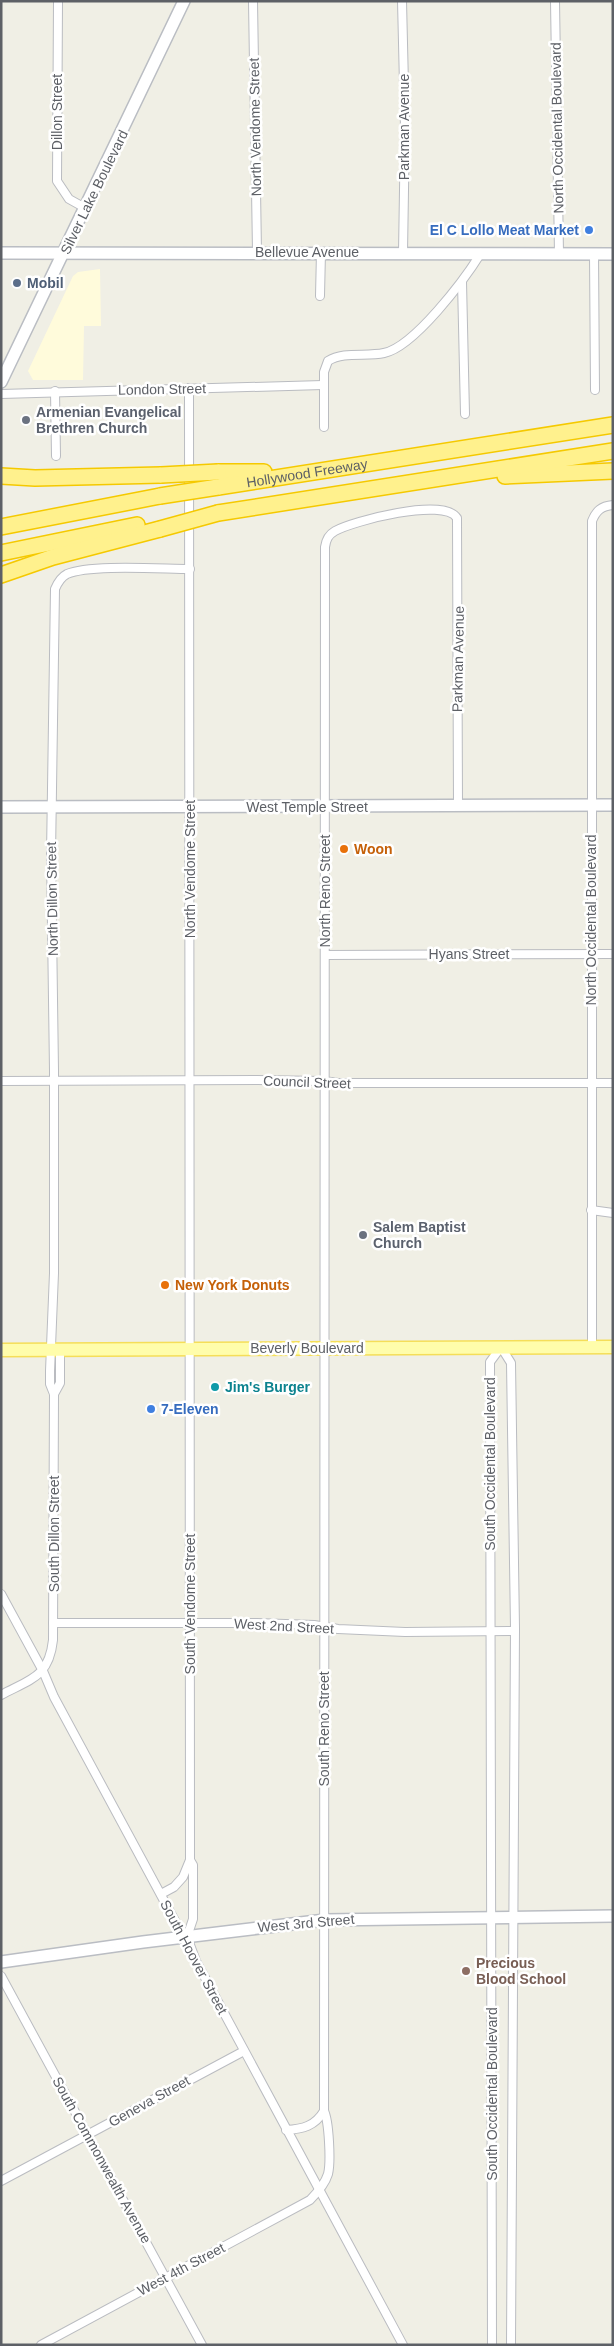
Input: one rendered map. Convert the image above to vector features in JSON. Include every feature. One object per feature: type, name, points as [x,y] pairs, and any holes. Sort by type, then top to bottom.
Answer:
[{"type":"highway","name":"Hollywood Freeway","points":[[1,527],[160,496],[218,480],[311,472],[613,425]]},
{"type":"highway","name":"Hollywood Freeway","points":[[1,553],[218,513],[613,451]]},
{"type":"highway","points":[[436,479],[613,471]]},
{"type":"highway","points":[[1,476],[35,478],[161,475],[218,480]]},
{"type":"highway","points":[[1,575],[160,525]]},
{"type":"main road","name":"Silver Lake Boulevard","points":[[1,382],[87,209],[184,1]]},
{"type":"main road","name":"Bellevue Avenue","points":[[1,253],[321,252],[613,254]]},
{"type":"main road","name":"West Temple Street","points":[[1,807],[613,805]]},
{"type":"main road","name":"Beverly Boulevard","points":[[1,1350],[613,1347]]},
{"type":"main road","name":"West 3rd Street","points":[[1,1962],[324,1920],[491,1916],[613,1916]]},
{"type":"street","name":"Dillon Street","points":[[58,1],[57,181],[69,199],[87,209]]},
{"type":"street","name":"North Vendome Street","points":[[253,1],[257,252]]},
{"type":"street","name":"Parkman Avenue","points":[[402,1],[405,127],[403,253]]},
{"type":"street","name":"North Occidental Boulevard","points":[[555,1],[559,254]]},
{"type":"street","points":[[320,296],[321,252]]},
{"type":"street","points":[[324,427],[324,368],[328,361],[345,356],[384,353],[402,346],[462,282],[481,253]]},
{"type":"street","points":[[594,254],[595,390]]},
{"type":"street","points":[[462,282],[465,414]]},
{"type":"street","name":"London Street","points":[[1,394],[323,385]]},
{"type":"street","name":"North Vendome Street","points":[[189,388],[189,1349]]},
{"type":"street","points":[[55,391],[56,456]]},
{"type":"street","name":"North Occidental Boulevard","points":[[592,1347],[592,521],[597,511],[613,505]]},
{"type":"street","name":"North Reno Street","points":[[326,1348],[324,807],[326,540],[336,531],[392,514],[424,509],[444,509],[454,514]]},
{"type":"street","name":"Parkman Avenue","points":[[454,514],[458,523],[458,806]]},
{"type":"street","name":"North Dillon Street","points":[[56,1351],[52,807],[54,596],[57,583],[66,575],[86,570],[190,569]]},
{"type":"street","name":"Hyans Street","points":[[325,955],[613,954]]},
{"type":"street","name":"Council Street","points":[[1,1081],[324,1081],[348,1084],[613,1083]]},
{"type":"street","points":[[591,1210],[613,1213]]},
{"type":"street","name":"South Reno Street","points":[[320,2190],[328,2174],[328,2119],[324,2111],[326,1348]]},
{"type":"street","name":"South Occidental Boulevard","points":[[492,2345],[490,1362],[501,1348],[511,1363],[515,1630],[511,2345]]},
{"type":"street","name":"South Vendome Street","points":[[187,1937],[193,1919],[193,1865],[190,1860],[189,1349]]},
{"type":"street","name":"South Dillon Street","points":[[43,1671],[51,1657],[53,1623],[54,1394],[50,1384],[56,1351]]},
{"type":"street","name":"South Hoover Street","points":[[1,1594],[43,1671],[54,1697],[175,1921],[187,1937],[193,1955],[286,2130],[404,2345]]},
{"type":"street","name":"West 2nd Street","points":[[53,1623],[257,1623],[405,1632],[515,1630]]},
{"type":"street","points":[[1,1695],[43,1671]]},
{"type":"street","points":[[161,1894],[174,1887],[183,1877],[190,1860]]},
{"type":"street","name":"South Commonwealth Avenue","points":[[1,1976],[202,2345]]},
{"type":"street","name":"Geneva Street","points":[[1,2181],[244,2050]]},
{"type":"street","points":[[286,2130],[302,2129],[313,2124],[324,2111]]},
{"type":"street","name":"West 4th Street","points":[[41,2345],[310,2200],[320,2190]]},
{"type":"shaded area","points":[[100,269],[101,326],[84,326],[83,380],[33,380],[28,371],[73,276],[78,272]]},
{"type":"place","name":"El C Lollo Meat Market","points":[[589,230]]},
{"type":"place","name":"Mobil","points":[[17,283]]},
{"type":"place","name":"Armenian Evangelical Brethren Church","points":[[26,420]]},
{"type":"place","name":"Woon","points":[[344,849]]},
{"type":"place","name":"Salem Baptist Church","points":[[363,1235]]},
{"type":"place","name":"New York Donuts","points":[[165,1285]]},
{"type":"place","name":"Jim's Burger","points":[[215,1387]]},
{"type":"place","name":"7-Eleven","points":[[151,1409]]},
{"type":"place","name":"Precious Blood School","points":[[466,1971]]}]
